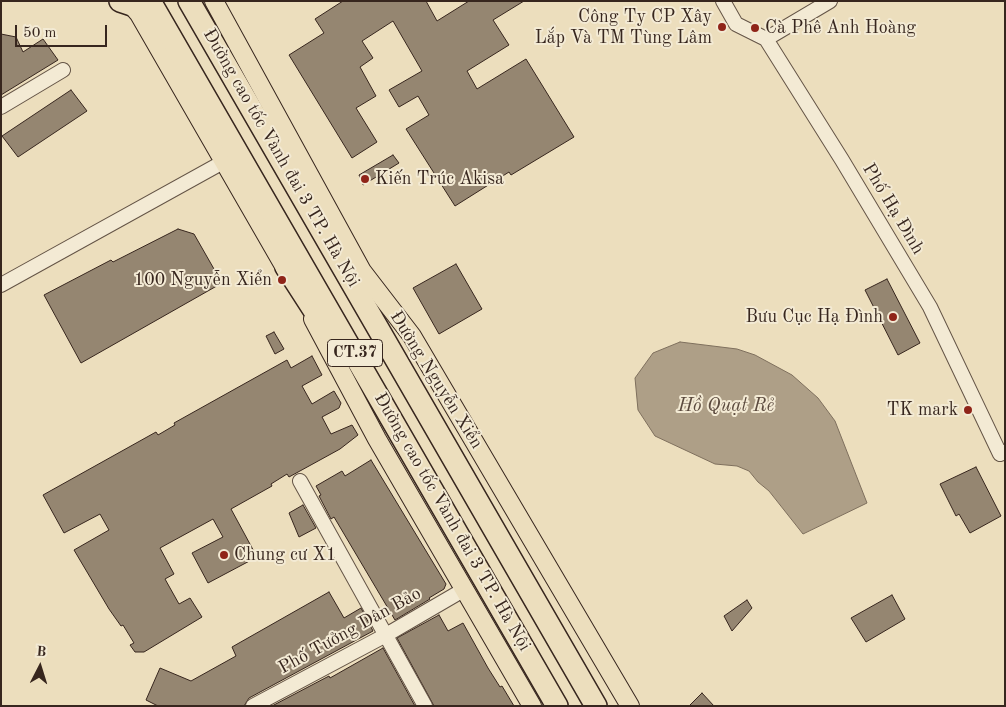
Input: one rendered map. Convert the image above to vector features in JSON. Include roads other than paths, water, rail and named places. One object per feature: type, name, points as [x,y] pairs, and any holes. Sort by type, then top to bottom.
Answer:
[{"type":"highway","name":"Đường cao tốc Vành đai 3 TP. Hà Nội","points":[[189,1],[596,706]]},
{"type":"highway","name":"Đường cao tốc Vành đai 3 TP. Hà Nội","points":[[135,4],[306,267],[557,706]]},
{"type":"highway","points":[[286,267],[345,358],[467,583],[544,706]]},
{"type":"highway","points":[[367,279],[397,337],[609,706]]},
{"type":"main road","name":"Đường Nguyễn Xiển","points":[[214,1],[367,279],[412,336],[630,706]]},
{"type":"main road","points":[[135,4],[286,267]]},
{"type":"main road","points":[[173,73],[189,75],[551,706]]},
{"type":"main road","points":[[467,583],[532,706]]},
{"type":"street","points":[[723,1],[736,24],[766,39],[830,1]]},
{"type":"street","name":"Phố Hạ Đình","points":[[766,39],[842,160],[930,308],[1000,454],[1005,452]]},
{"type":"street","points":[[1,106],[63,70]]},
{"type":"street","points":[[1,285],[225,161]]},
{"type":"street","points":[[300,482],[425,706]]},
{"type":"street","name":"Phố Tưởng Dân Bảo","points":[[253,706],[386,635],[467,583]]},
{"type":"water","name":"Hồ Quạt Rẻ","points":[[680,342],[737,349],[755,355],[792,375],[818,398],[835,421],[867,503],[803,534],[769,491],[749,471],[737,466],[715,464],[655,436],[638,410],[635,378],[653,353]]},
{"type":"place","name":"Công Ty CP Xây Lắp Và TM Tùng Lâm","points":[[722,27]]},
{"type":"place","name":"Cà Phê Anh Hoàng","points":[[755,28]]},
{"type":"place","name":"Kiến Trúc Akisa","points":[[365,179]]},
{"type":"place","name":"100 Nguyễn Xiển","points":[[282,280]]},
{"type":"place","name":"Bưu Cục Hạ Đình","points":[[893,317]]},
{"type":"place","name":"TK mark","points":[[968,410]]},
{"type":"place","name":"Chung cư X1","points":[[224,555]]}]
